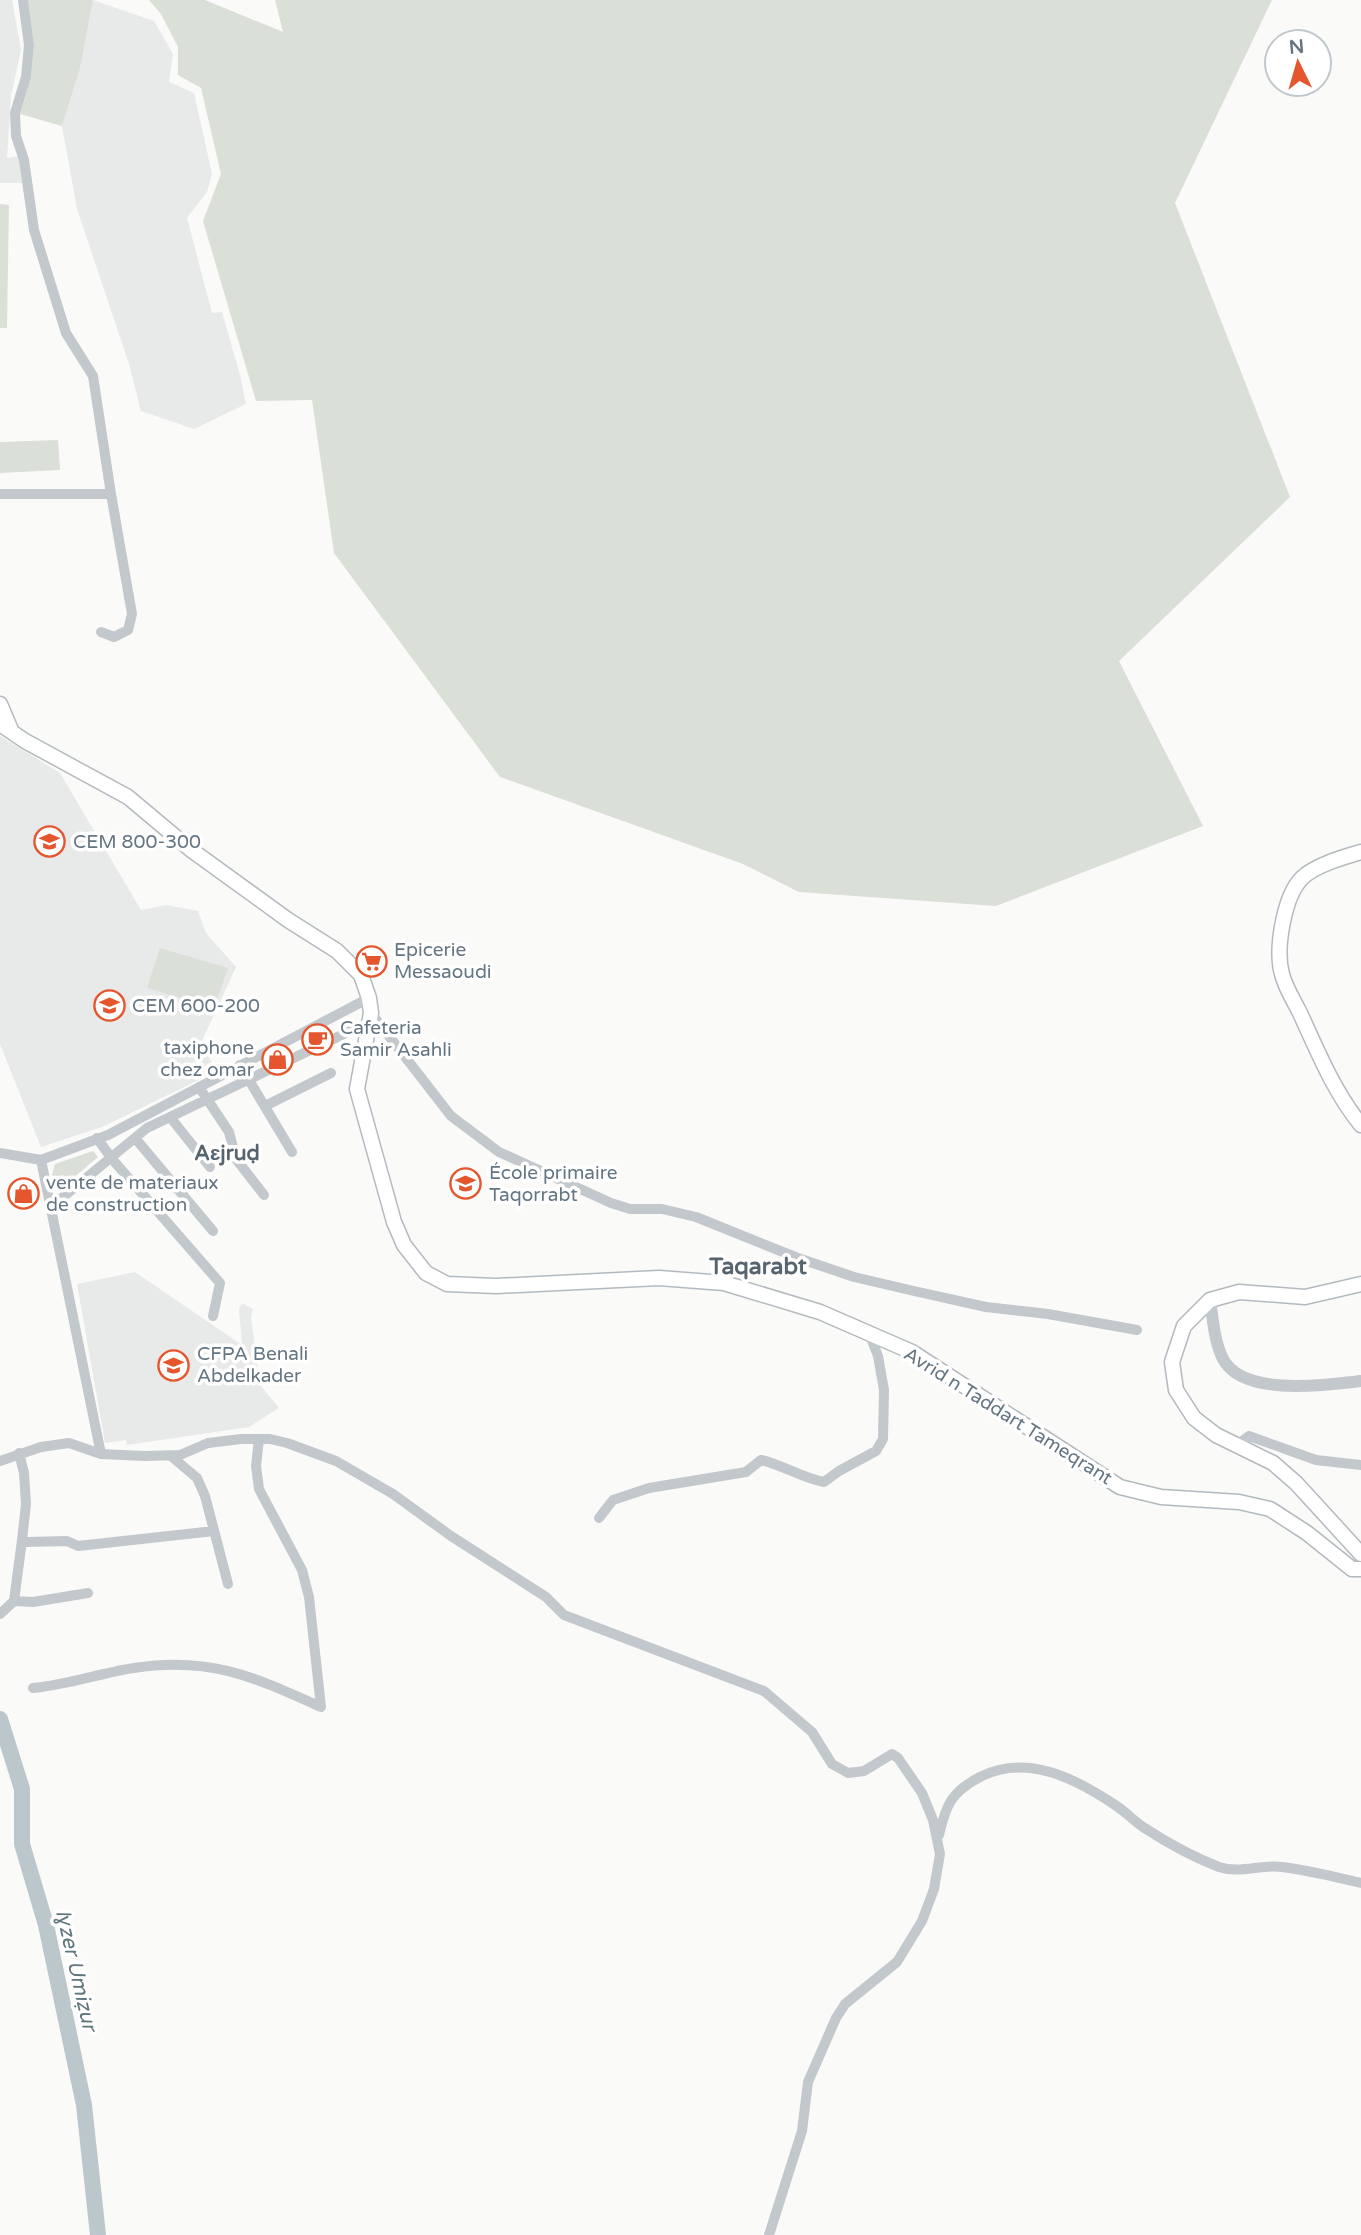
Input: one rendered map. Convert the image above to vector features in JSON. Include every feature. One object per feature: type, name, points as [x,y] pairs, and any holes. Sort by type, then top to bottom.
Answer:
[{"type":"main road","points":[[0,704],[5,727],[24,741],[128,797],[199,856],[288,920],[337,951],[361,975],[370,1011]]},
{"type":"main road","points":[[1361,852],[1336,860],[1303,877],[1285,906],[1280,944],[1281,973],[1323,1064],[1347,1108],[1361,1125]]},
{"type":"main road","name":"Avrid n Taddart Tameqrant","points":[[370,1011],[357,1089],[394,1222],[404,1245],[426,1273],[447,1284],[496,1286],[659,1278],[724,1283],[820,1312],[912,1352],[1120,1487],[1161,1497],[1239,1502],[1270,1509],[1307,1532],[1352,1569],[1361,1569]]},
{"type":"main road","points":[[1361,1284],[1305,1297],[1239,1292],[1210,1300],[1184,1326],[1172,1362],[1176,1390],[1194,1418],[1216,1435],[1273,1463],[1296,1483],[1361,1554]]},
{"type":"street","points":[[23,0],[29,45],[26,77],[15,113],[16,136],[24,160],[34,230],[66,333],[93,376],[132,614],[128,630],[114,637],[101,632]]},
{"type":"street","points":[[0,494],[111,494]]},
{"type":"street","points":[[0,1153],[41,1160],[97,1138],[240,1065],[370,1011]]},
{"type":"street","points":[[52,1206],[147,1128],[249,1078],[370,1011]]},
{"type":"street","points":[[370,1011],[451,1116],[499,1152],[611,1203],[630,1209],[662,1209],[696,1217],[798,1258],[854,1277],[914,1292],[986,1307],[1048,1314],[1137,1330]]},
{"type":"street","points":[[240,1065],[292,1152]]},
{"type":"street","points":[[265,1106],[331,1073]]},
{"type":"street","points":[[199,1087],[229,1132],[236,1159],[264,1195]]},
{"type":"street","points":[[170,1117],[210,1167]]},
{"type":"street","points":[[97,1138],[220,1283],[213,1316]]},
{"type":"street","points":[[135,1138],[213,1230]]},
{"type":"street","points":[[41,1160],[101,1454]]},
{"type":"street","points":[[1210,1300],[1223,1359],[1234,1373],[1258,1382],[1296,1387],[1361,1381]]},
{"type":"street","points":[[599,1518],[613,1500],[649,1488],[746,1472],[761,1460],[809,1480],[824,1482],[876,1451],[883,1439],[884,1390],[878,1356],[869,1333]]},
{"type":"street","points":[[1237,1445],[1249,1436],[1316,1460],[1361,1465]]},
{"type":"street","points":[[33,1688],[61,1685],[133,1668],[176,1664],[219,1667],[245,1674],[321,1707],[302,1570],[260,1489],[256,1466],[259,1439]]},
{"type":"street","points":[[0,1461],[41,1447],[69,1443],[101,1454],[180,1455],[208,1443],[259,1439],[270,1439],[304,1449],[336,1461],[377,1484],[546,1597],[564,1615],[764,1691],[812,1732],[832,1764],[848,1773],[864,1771],[892,1754],[898,1758],[922,1793],[938,1839],[938,1871],[930,1905],[897,1962],[845,2004],[836,2018],[808,2082],[802,2131],[769,2235]]},
{"type":"street","points":[[0,1614],[14,1601],[22,1540],[25,1494],[19,1453]]},
{"type":"street","points":[[171,1455],[197,1478],[228,1584]]},
{"type":"street","points":[[22,1540],[67,1541],[78,1546],[214,1531]]},
{"type":"street","points":[[14,1601],[33,1602],[88,1592]]},
{"type":"street","points":[[938,1839],[946,1808],[959,1790],[995,1769],[1018,1766],[1057,1772],[1119,1808],[1160,1838],[1216,1866],[1235,1869],[1281,1867],[1361,1883]]},
{"type":"shaded area","points":[[0,0],[12,0],[21,50],[11,96],[7,158],[21,156],[22,183],[0,183]]},
{"type":"shaded area","points":[[28,0],[93,0],[80,69],[62,126],[20,114],[31,78],[34,45]]},
{"type":"shaded area","points":[[93,0],[154,21],[173,54],[169,82],[194,93],[212,174],[207,192],[187,218],[212,313],[222,312],[246,404],[194,429],[141,411],[129,364],[77,209],[62,126],[80,69]]},
{"type":"shaded area","points":[[149,0],[205,0],[283,32],[275,0],[1272,0],[1175,203],[1290,497],[1119,661],[1203,826],[996,906],[799,892],[743,864],[500,777],[334,553],[312,400],[256,401],[203,221],[221,174],[201,88],[178,75],[178,47],[161,14]]},
{"type":"shaded area","points":[[0,204],[9,205],[7,328],[0,328]]},
{"type":"shaded area","points":[[58,440],[60,470],[0,473],[0,442]]},
{"type":"shaded area","name":"CEM 600-200","points":[[0,736],[60,773],[141,910],[166,905],[198,911],[206,933],[236,967],[201,1043],[217,1071],[102,1127],[41,1147],[0,1044]]},
{"type":"shaded area","points":[[160,948],[228,968],[214,1008],[147,988]]},
{"type":"shaded area","points":[[93,1151],[98,1157],[65,1185],[61,1185],[52,1175],[55,1164]]},
{"type":"shaded area","name":"CFPA Benali Abdelkader","points":[[135,1272],[242,1345],[239,1309],[242,1303],[253,1309],[251,1317],[260,1385],[279,1408],[249,1427],[127,1445],[126,1440],[105,1443],[77,1284]]},
{"type":"waterway","name":"Iɣzer Umiẓur","points":[[0,1719],[22,1789],[22,1844],[46,1925],[84,2105],[98,2235]]},
{"type":"place","name":"CEM 800-300","points":[[50,842]]},
{"type":"place","name":"Epicerie Messaoudi","points":[[371,961]]},
{"type":"place","name":"CEM 600-200","points":[[109,1006]]},
{"type":"place","name":"Cafeteria Samir Asahli","points":[[317,1039]]},
{"type":"place","name":"taxiphone chez omar","points":[[277,1059]]},
{"type":"place","name":"École primaire Taqorrabt","points":[[466,1184]]},
{"type":"place","name":"vente de materiaux de construction","points":[[23,1194]]},
{"type":"place","name":"CFPA Benali Abdelkader","points":[[174,1365]]},
{"type":"district","name":"Aɛjruḍ","points":[[227,1153]]},
{"type":"district","name":"Taqarabt","points":[[758,1267]]}]
